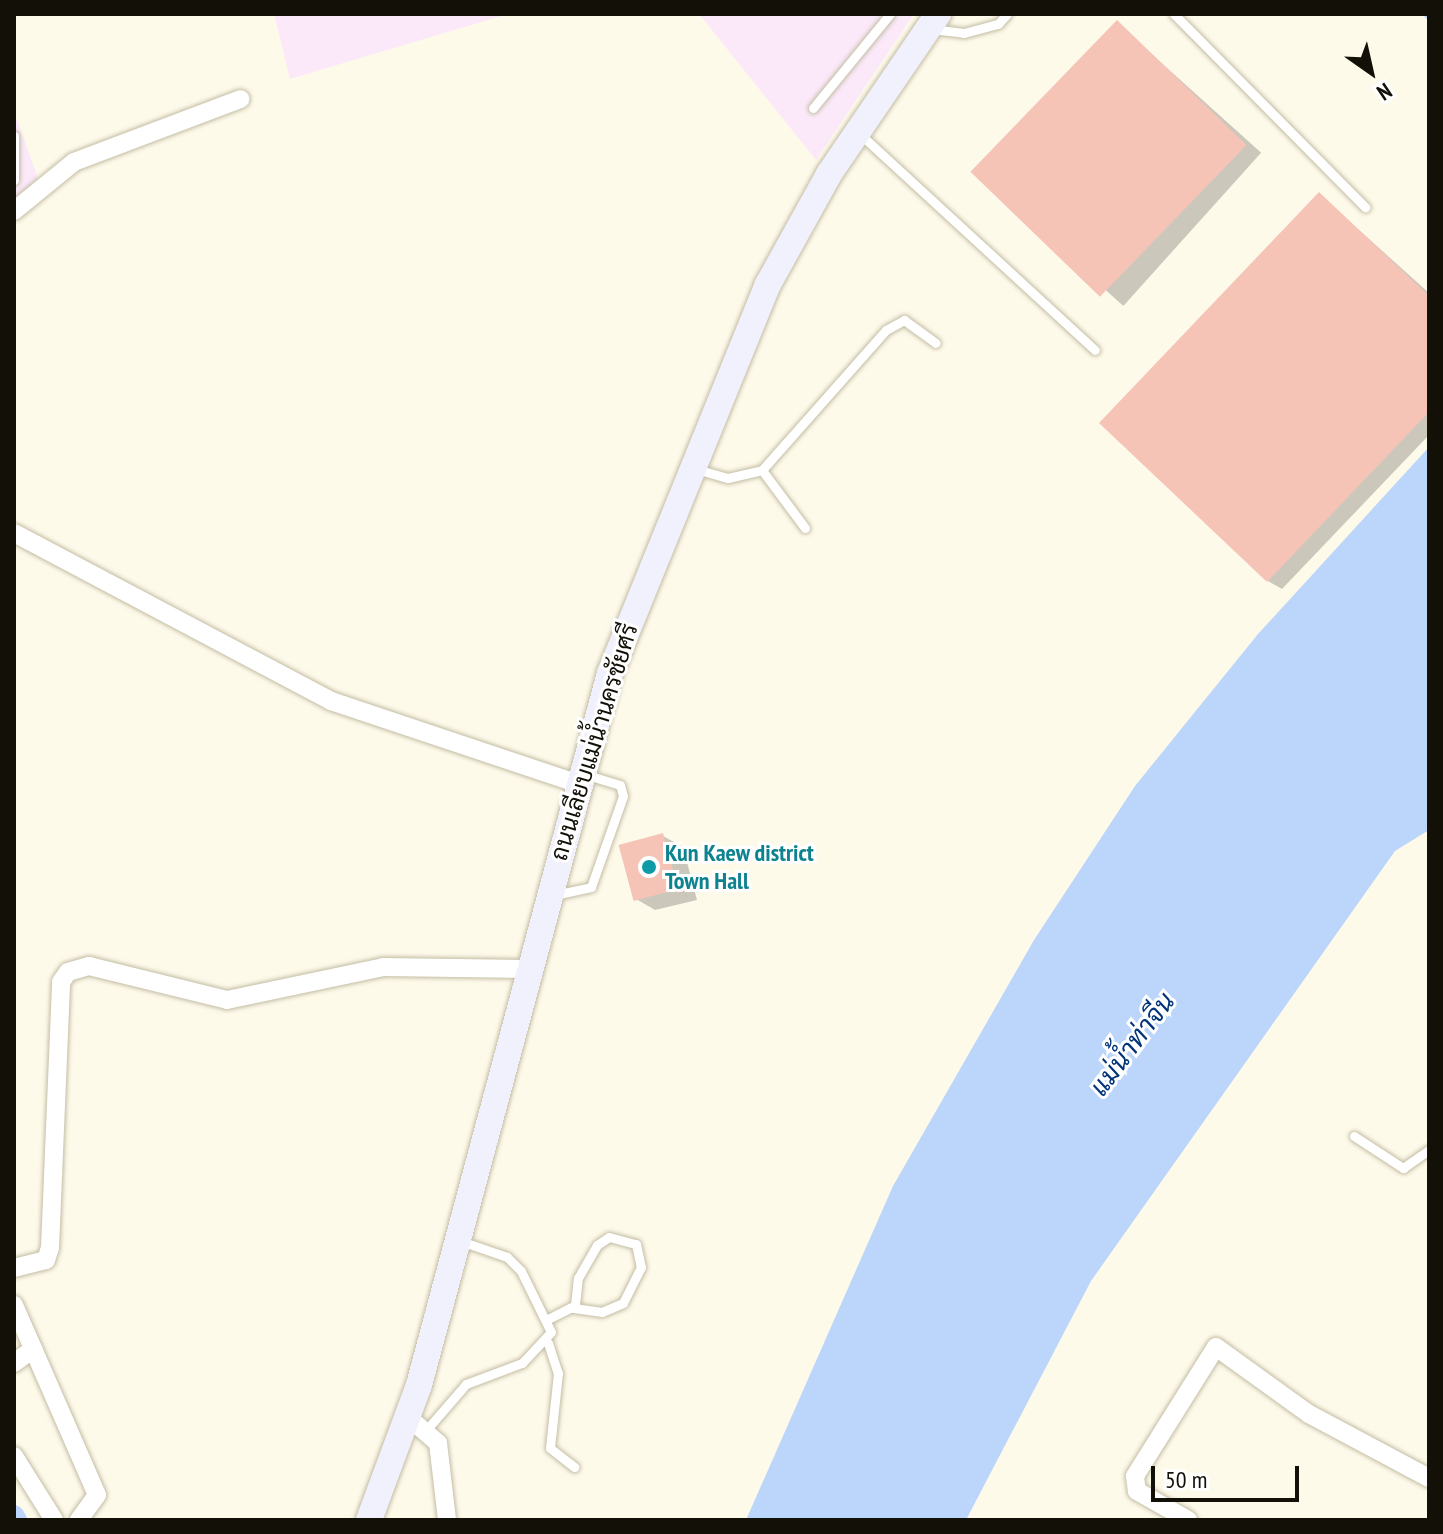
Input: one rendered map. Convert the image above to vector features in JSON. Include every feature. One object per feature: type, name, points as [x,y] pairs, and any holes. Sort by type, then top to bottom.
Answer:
[{"type":"main road","name":"ถนนเลียบแม่น้ำนครชัยศรี","points":[[369,1520],[418,1422],[454,1239],[610,673],[767,286],[857,132],[935,18]]},
{"type":"street","points":[[14,211],[74,162],[241,99]]},
{"type":"street","points":[[14,533],[331,701],[580,778]]},
{"type":"street","points":[[14,1268],[46,1260],[50,1248],[61,982],[68,972],[89,966],[227,1000],[369,968],[529,969]]},
{"type":"street","points":[[14,1305],[97,1495],[79,1520]]},
{"type":"street","points":[[1188,1520],[1137,1491],[1135,1476],[1216,1347],[1309,1414],[1429,1478]]},
{"type":"street","points":[[14,1363],[33,1349]]},
{"type":"street","points":[[418,1422],[444,1464],[447,1520]]},
{"type":"street","points":[[14,1456],[54,1520]]},
{"type":"lane","points":[[813,108],[890,14]]},
{"type":"lane","points":[[935,18],[964,33],[998,24],[1007,14]]},
{"type":"lane","points":[[1174,14],[1365,207]]},
{"type":"lane","points":[[857,132],[1095,350]]},
{"type":"lane","points":[[14,136],[14,180]]},
{"type":"lane","points":[[692,468],[728,478],[762,470],[886,330],[904,320],[936,343]]},
{"type":"lane","points":[[762,470],[805,528]]},
{"type":"lane","points":[[547,896],[591,887],[623,796],[620,785],[580,778]]},
{"type":"lane","points":[[1354,1136],[1403,1168],[1429,1150]]},
{"type":"lane","points":[[548,1319],[572,1308],[602,1312],[623,1303],[641,1267],[636,1244],[609,1237],[597,1245],[572,1308]]},
{"type":"lane","points":[[454,1239],[507,1257],[548,1319],[548,1343],[558,1373],[550,1448],[574,1467]]},
{"type":"lane","points":[[418,1422],[466,1384],[522,1363],[548,1343]]},
{"type":"shaded area","points":[[274,14],[508,14],[290,79]]},
{"type":"shaded area","points":[[699,14],[914,14],[816,160]]},
{"type":"shaded area","points":[[14,112],[38,178],[14,199]]},
{"type":"water","name":"แม่น้ำท่าจีน","points":[[1429,447],[1429,830],[1395,851],[1091,1281],[966,1520],[746,1520],[893,1186],[1034,940],[1135,786],[1258,634]]},
{"type":"building","points":[[1117,20],[1246,145],[1100,297],[970,172]]},
{"type":"building","points":[[1319,192],[1429,296],[1429,412],[1267,582],[1099,423]]},
{"type":"building","name":"Kun Kaew district Town Hall","points":[[663,833],[678,889],[634,901],[619,845]]},
{"type":"waterway","points":[[1426,14],[1429,17]]},
{"type":"waterway","points":[[14,1515],[17,1520]]},
{"type":"place","name":"Kun Kaew district Town Hall","points":[[649,867]]}]
